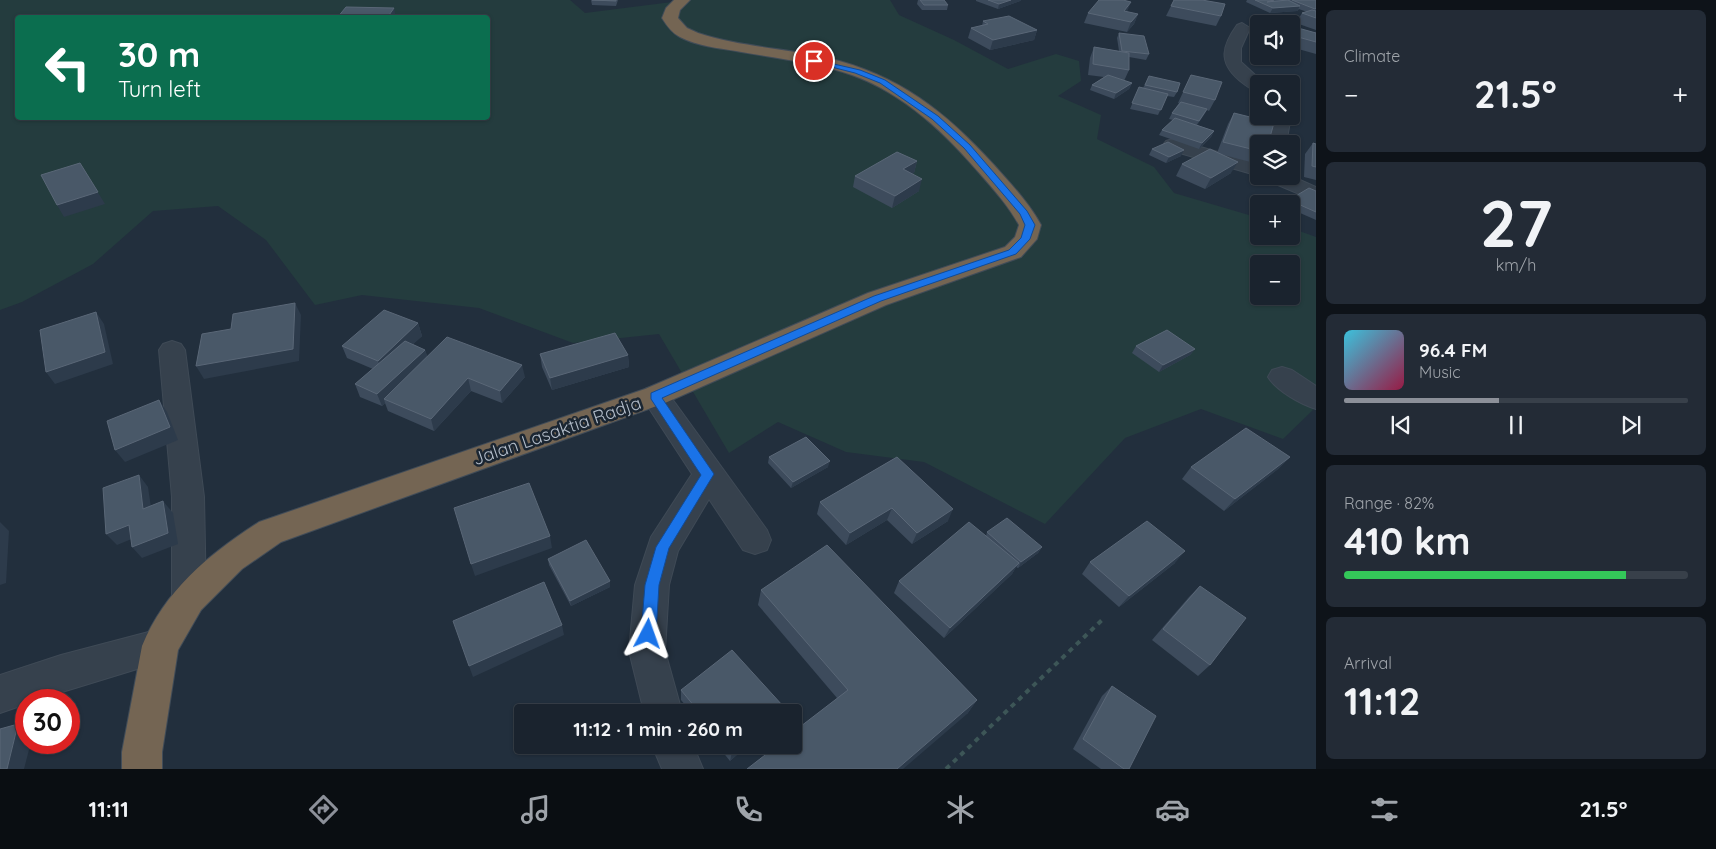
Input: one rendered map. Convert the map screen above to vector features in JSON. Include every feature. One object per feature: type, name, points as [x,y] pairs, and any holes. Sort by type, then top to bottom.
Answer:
[{"type":"highway","name":"Jalan Lasaktia Radja","points":[[142,769],[142,752],[160,646],[189,599],[230,559],[270,532],[655,396],[877,299],[1013,252],[1026,239],[1030,225],[1024,213],[967,146],[901,92],[857,71],[694,37],[679,29],[670,18],[673,8],[683,0]]},
{"type":"street","points":[[1242,28],[1231,49],[1230,60],[1238,70],[1250,80]]},
{"type":"street","points":[[1173,145],[1250,167]]},
{"type":"street","points":[[1294,185],[1316,195]]},
{"type":"street","points":[[172,350],[188,497],[189,599]]},
{"type":"street","points":[[1282,377],[1316,399]]},
{"type":"street","points":[[655,396],[754,540]]},
{"type":"street","points":[[661,704],[647,651],[652,585],[663,547],[708,474]]},
{"type":"street","points":[[0,694],[61,673],[160,646]]},
{"type":"street","points":[[676,754],[683,769]]},
{"type":"path","points":[[946,769],[1102,620]]},
{"type":"green space","points":[[0,0],[570,0],[585,13],[688,0],[890,0],[899,15],[954,40],[1008,69],[1056,54],[1079,61],[1081,81],[1058,96],[1101,115],[1097,139],[1154,167],[1174,193],[1250,215],[1250,245],[1300,245],[1300,231],[1316,237],[1316,407],[1283,439],[1201,409],[1125,438],[1045,524],[924,462],[846,452],[778,422],[729,453],[659,334],[573,343],[479,308],[362,295],[315,305],[266,240],[218,206],[153,211],[93,264],[22,302],[0,310]]},
{"type":"building","points":[[920,0],[944,0],[948,5],[924,5]]},
{"type":"building","points":[[988,0],[1011,0],[999,4]]},
{"type":"building","points":[[1099,0],[1131,2],[1124,11],[1138,14],[1131,22],[1088,13]]},
{"type":"building","points":[[1174,0],[1202,0],[1225,4],[1221,16],[1171,6]]},
{"type":"building","points":[[1255,0],[1274,0],[1267,2],[1288,0],[1300,6],[1273,8]]},
{"type":"building","points":[[1292,0],[1316,0],[1316,8],[1315,9]]},
{"type":"building","points":[[346,7],[394,8],[389,15],[339,15]]},
{"type":"building","points":[[1312,10],[1316,11],[1316,18],[1302,13]]},
{"type":"building","points":[[1009,16],[1037,30],[993,40],[971,28],[988,24],[983,21]]},
{"type":"building","points":[[1300,29],[1316,33],[1316,42],[1300,38]]},
{"type":"building","points":[[1119,33],[1144,36],[1149,54],[1122,51]]},
{"type":"building","points":[[1094,47],[1129,53],[1129,70],[1093,64]]},
{"type":"building","points":[[1108,75],[1132,83],[1116,93],[1092,85]]},
{"type":"building","points":[[1191,75],[1222,82],[1215,100],[1183,92]]},
{"type":"building","points":[[1149,76],[1180,83],[1177,92],[1145,85]]},
{"type":"building","points":[[1139,87],[1168,94],[1161,110],[1132,103]]},
{"type":"building","points":[[1181,102],[1207,109],[1199,121],[1172,113]]},
{"type":"building","points":[[1234,113],[1250,117],[1250,125],[1273,125],[1271,135],[1250,135],[1250,149],[1223,142]]},
{"type":"building","points":[[1175,118],[1214,131],[1202,143],[1162,130]]},
{"type":"building","points":[[1168,142],[1184,150],[1169,157],[1152,149]]},
{"type":"building","points":[[1313,143],[1316,144],[1316,167],[1312,166]]},
{"type":"building","points":[[1210,149],[1238,162],[1211,178],[1182,164]]},
{"type":"building","points":[[897,152],[917,161],[903,169],[922,179],[895,196],[855,176]]},
{"type":"building","points":[[80,163],[98,192],[57,205],[41,175]]},
{"type":"building","points":[[1309,188],[1316,191],[1316,212],[1300,205],[1300,195],[1297,195]]},
{"type":"building","points":[[295,303],[293,349],[196,366],[202,334],[231,329],[233,314]]},
{"type":"building","points":[[384,310],[418,323],[378,361],[342,346]]},
{"type":"building","points":[[96,312],[105,352],[46,372],[40,330]]},
{"type":"building","points":[[1167,330],[1195,349],[1163,365],[1136,346]]},
{"type":"building","points":[[615,333],[628,355],[550,378],[540,354]]},
{"type":"building","points":[[447,337],[522,365],[500,391],[468,378],[431,419],[384,399]]},
{"type":"building","points":[[405,341],[425,350],[377,394],[355,384]]},
{"type":"building","points":[[159,400],[170,427],[115,450],[107,421]]},
{"type":"building","points":[[1246,428],[1290,457],[1235,499],[1191,467]]},
{"type":"building","points":[[806,437],[830,461],[793,482],[769,457]]},
{"type":"building","points":[[897,457],[953,509],[917,533],[892,508],[850,533],[820,502]]},
{"type":"building","points":[[139,475],[143,509],[163,501],[168,533],[132,547],[129,525],[106,534],[103,488]]},
{"type":"building","points":[[529,483],[550,536],[471,564],[454,508]]},
{"type":"building","points":[[1007,518],[1042,547],[1021,562],[987,532]]},
{"type":"building","points":[[1147,521],[1185,551],[1129,596],[1090,562]]},
{"type":"building","points":[[969,522],[1019,563],[950,628],[899,581]]},
{"type":"building","points":[[586,540],[610,581],[570,601],[548,559]]},
{"type":"building","points":[[827,545],[977,700],[897,769],[747,769],[766,754],[802,754],[802,725],[848,690],[761,590]]},
{"type":"building","points":[[544,582],[562,625],[469,666],[453,621]]},
{"type":"building","points":[[1200,586],[1246,618],[1210,665],[1163,629]]},
{"type":"building","points":[[732,650],[781,704],[692,704],[681,690]]},
{"type":"building","points":[[1112,686],[1156,716],[1129,769],[1124,769],[1083,739]]},
{"type":"building","points":[[15,725],[15,736],[7,769],[0,769],[0,729]]},
{"type":"route","points":[[648,634],[652,585],[663,547],[708,474],[655,396],[877,299],[1013,252],[1026,239],[1030,225],[1024,213],[967,146],[935,118],[901,92],[882,82],[857,71],[814,61]]}]
